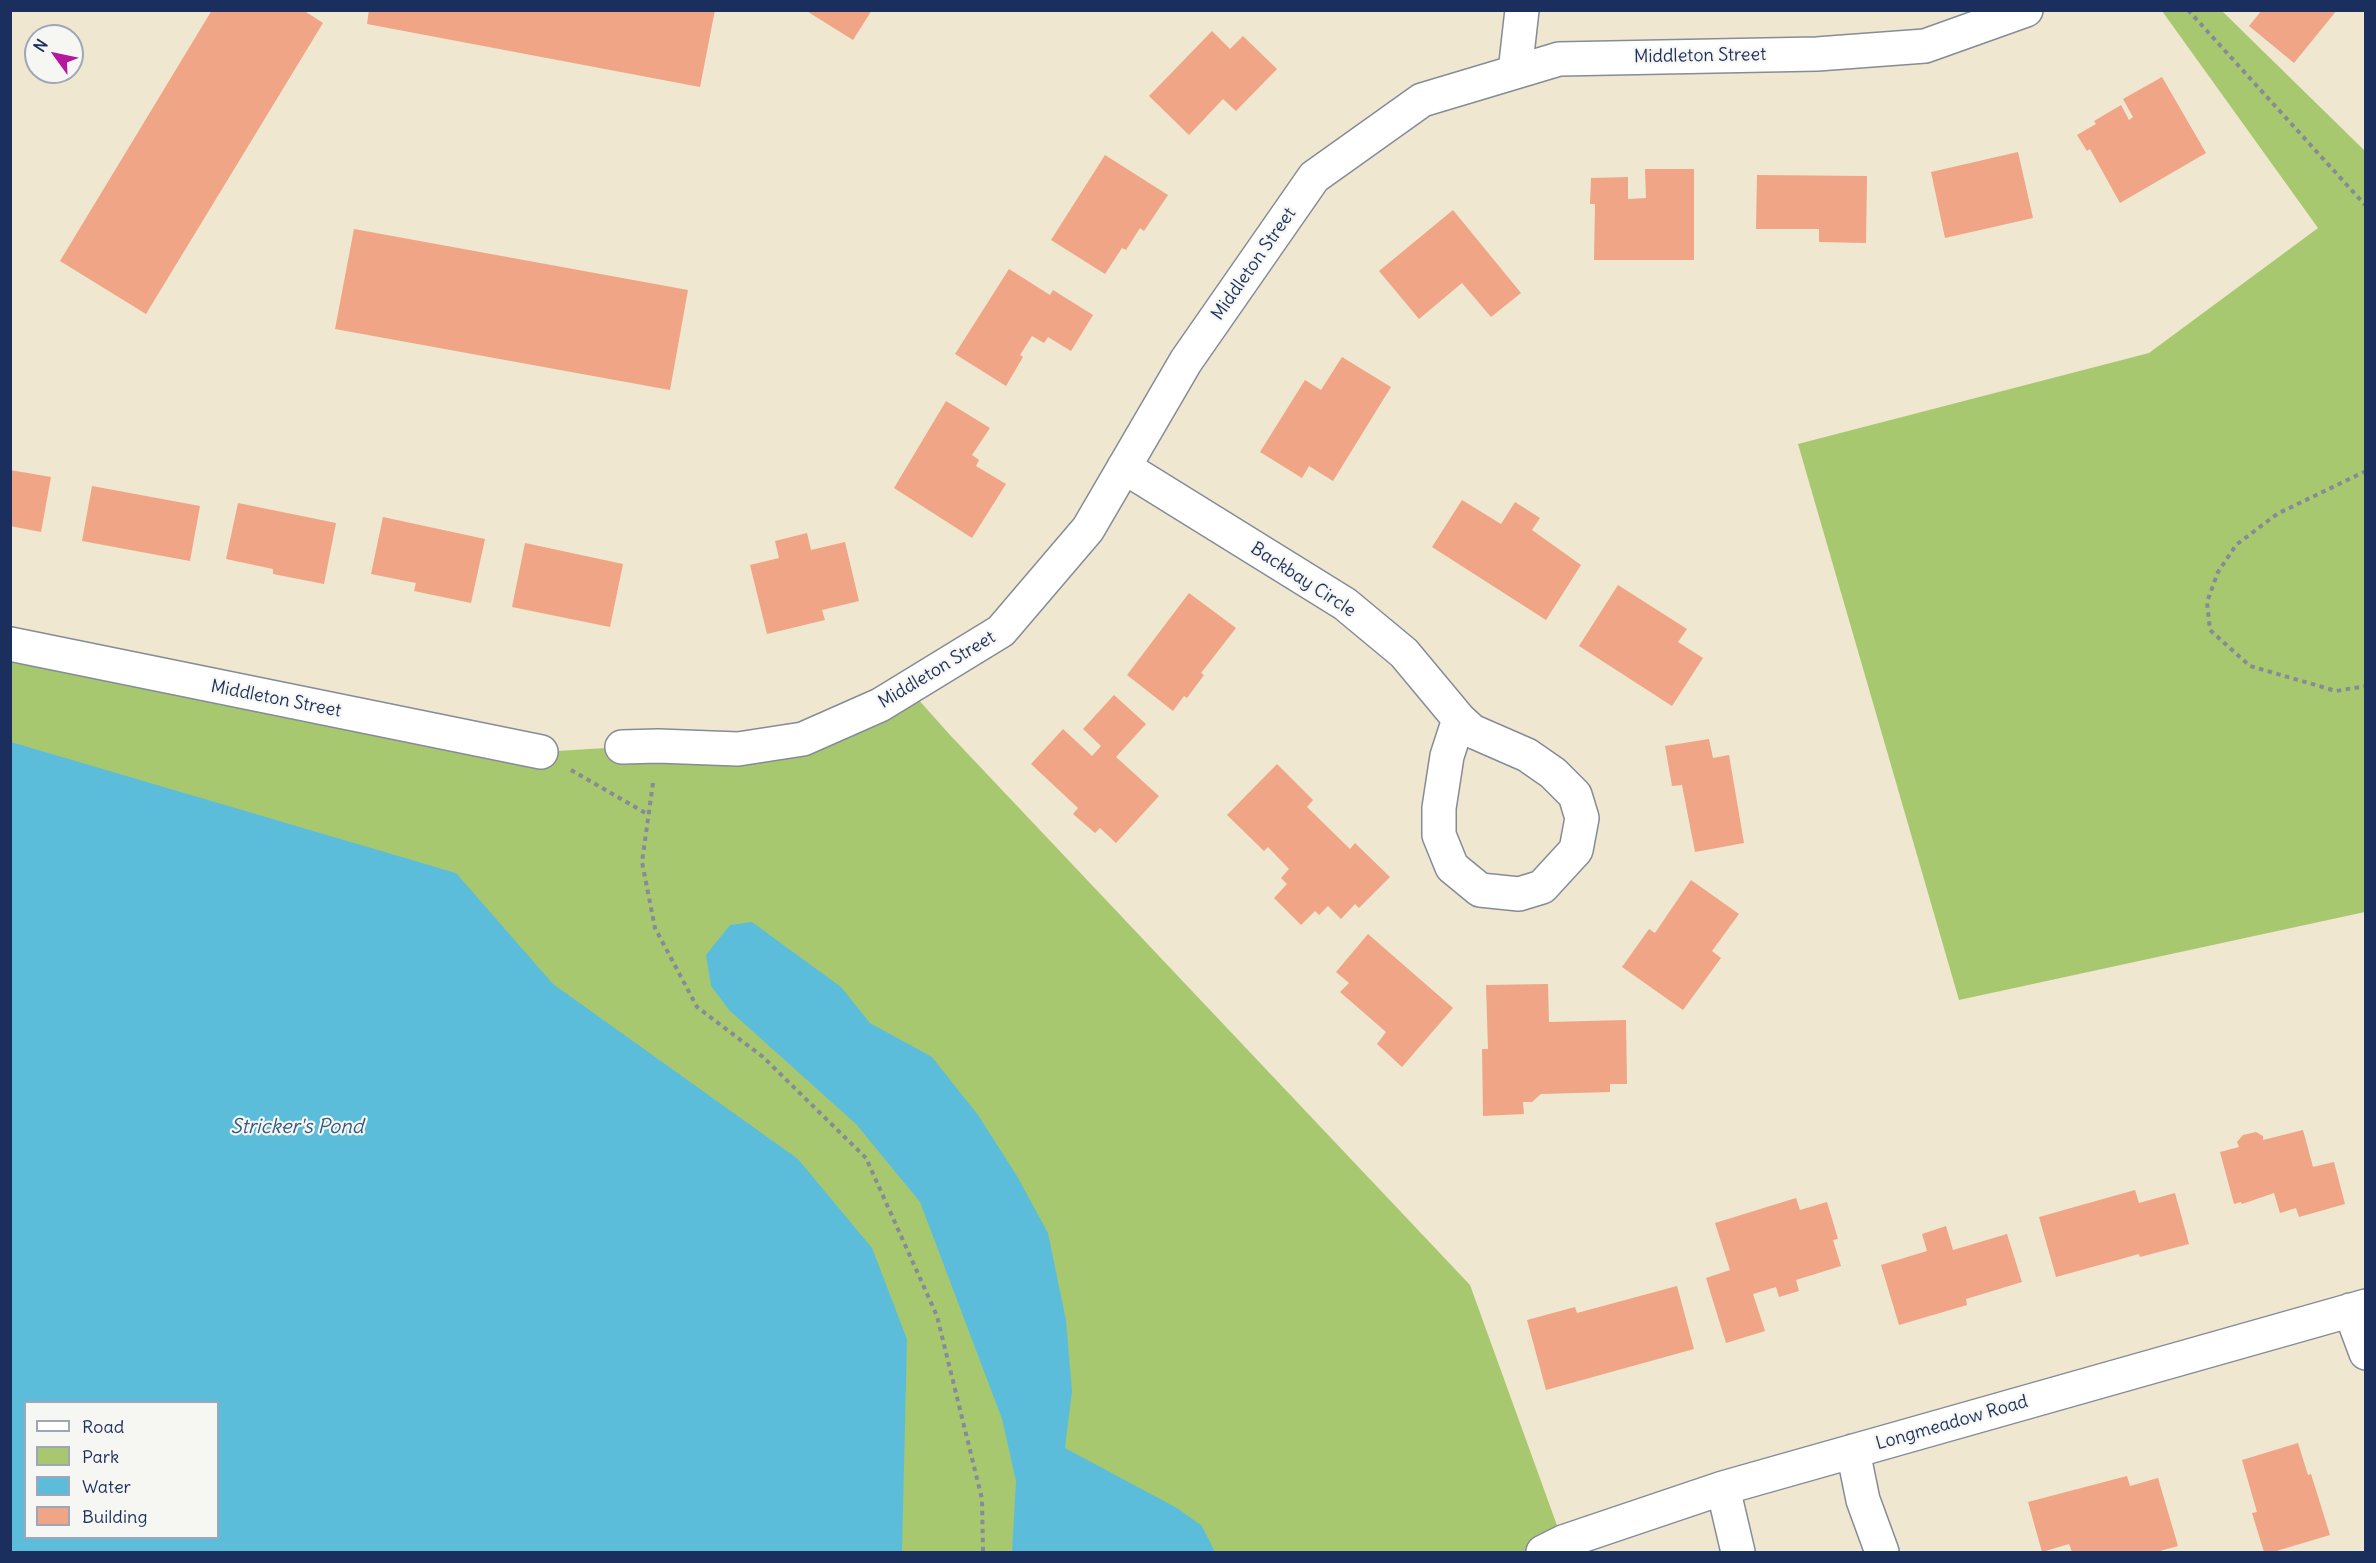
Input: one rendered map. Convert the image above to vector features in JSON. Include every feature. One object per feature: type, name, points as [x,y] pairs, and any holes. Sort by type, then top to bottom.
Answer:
[{"type":"street","points":[[1515,72],[1522,10]]},
{"type":"street","name":"Middleton Street","points":[[622,747],[738,749],[803,740],[880,705],[1001,631],[1088,529],[1186,361],[1314,177],[1422,100],[1559,59],[1817,54],[1924,46],[2026,10]]},
{"type":"street","name":"Backbay Circle","points":[[1124,467],[1345,604],[1404,653],[1459,719],[1472,731],[1527,755],[1553,773],[1575,795],[1582,818],[1576,850],[1542,887],[1519,894],[1480,890],[1452,867],[1439,835],[1439,808],[1447,756],[1459,719]]},
{"type":"street","name":"Middleton Street","points":[[10,644],[541,752]]},
{"type":"street","points":[[2358,1308],[2366,1353]]},
{"type":"street","name":"Longmeadow Road","points":[[1543,1552],[1563,1542],[1723,1488],[2358,1308]]},
{"type":"street","points":[[1852,1451],[1863,1500],[1882,1552]]},
{"type":"street","points":[[1723,1488],[1738,1552]]},
{"type":"path","points":[[2188,10],[2366,206]]},
{"type":"path","points":[[2366,471],[2277,514],[2236,545],[2218,572],[2207,602],[2210,630],[2250,666],[2336,691],[2366,686]]},
{"type":"path","points":[[658,746],[642,862],[655,928],[697,1007],[763,1057],[866,1158],[937,1316],[982,1499],[983,1552]]},
{"type":"path","points":[[541,752],[649,815]]},
{"type":"green space","points":[[2162,11],[2222,11],[2365,151],[2365,912],[1959,1000],[1798,444],[2149,353],[2318,228]]},
{"type":"green space","points":[[11,644],[541,752],[622,747],[738,749],[908,688],[1470,1285],[1563,1542],[1543,1552],[11,1552]]},
{"type":"water","name":"Stricker's Pond","points":[[11,742],[456,873],[553,984],[798,1159],[872,1248],[907,1339],[902,1552],[11,1552]]},
{"type":"water","points":[[752,922],[841,987],[870,1023],[932,1057],[978,1115],[1017,1176],[1048,1233],[1066,1320],[1072,1391],[1065,1448],[1177,1508],[1202,1526],[1215,1552],[1012,1552],[1016,1481],[1002,1419],[920,1202],[856,1124],[729,1010],[711,986],[706,955],[730,925]]},
{"type":"building","points":[[212,10],[303,10],[323,23],[146,314],[60,261]]},
{"type":"building","points":[[369,10],[715,10],[700,87],[367,24]]},
{"type":"building","points":[[805,10],[872,10],[853,40]]},
{"type":"building","points":[[2262,10],[2337,10],[2294,63],[2249,26]]},
{"type":"building","points":[[1212,31],[1230,49],[1243,36],[1277,69],[1236,111],[1223,99],[1189,135],[1149,96]]},
{"type":"building","points":[[2162,77],[2206,153],[2120,203],[2090,149],[2087,151],[2077,135],[2096,124],[2094,121],[2121,105],[2129,120],[2133,117],[2123,99]]},
{"type":"building","points":[[2018,152],[2033,218],[1945,238],[1931,172]]},
{"type":"building","points":[[1105,155],[1168,195],[1144,231],[1140,228],[1126,250],[1122,248],[1105,274],[1051,240]]},
{"type":"building","points":[[1645,169],[1694,169],[1694,260],[1594,260],[1595,204],[1590,204],[1591,178],[1628,177],[1628,199],[1646,198]]},
{"type":"building","points":[[1757,175],[1867,176],[1866,243],[1819,242],[1819,229],[1756,229]]},
{"type":"building","points":[[1453,210],[1521,293],[1491,317],[1462,283],[1419,319],[1379,271]]},
{"type":"building","points":[[354,229],[688,290],[670,390],[335,329]]},
{"type":"building","points":[[1009,269],[1050,295],[1053,290],[1093,315],[1071,351],[1048,337],[1044,343],[1032,336],[1020,355],[1023,357],[1006,386],[955,354]]},
{"type":"building","points":[[1342,357],[1391,387],[1333,481],[1309,466],[1302,478],[1260,452],[1305,380],[1321,390]]},
{"type":"building","points":[[946,401],[990,428],[972,455],[979,460],[976,466],[1006,484],[972,538],[894,488]]},
{"type":"building","points":[[10,470],[51,477],[41,532],[10,526]]},
{"type":"building","points":[[92,486],[200,506],[190,561],[82,541]]},
{"type":"building","points":[[1462,500],[1501,524],[1515,502],[1540,518],[1532,530],[1581,565],[1546,620],[1432,547]]},
{"type":"building","points":[[238,503],[336,523],[324,584],[273,574],[273,569],[226,559]]},
{"type":"building","points":[[383,517],[485,539],[471,603],[414,591],[416,583],[371,574]]},
{"type":"building","points":[[807,533],[811,550],[845,542],[859,601],[822,610],[825,620],[767,634],[750,565],[779,558],[775,541]]},
{"type":"building","points":[[525,543],[623,564],[610,627],[512,607]]},
{"type":"building","points":[[1618,585],[1687,629],[1678,642],[1703,658],[1672,706],[1579,646]]},
{"type":"building","points":[[1189,593],[1236,628],[1201,673],[1204,675],[1187,698],[1184,696],[1173,711],[1127,675]]},
{"type":"building","points":[[1114,695],[1146,724],[1116,757],[1159,796],[1116,843],[1100,828],[1095,833],[1073,814],[1078,808],[1031,764],[1063,729],[1092,756],[1101,746],[1083,729]]},
{"type":"building","points":[[1709,739],[1713,758],[1729,755],[1744,843],[1695,852],[1682,785],[1672,786],[1665,746]]},
{"type":"building","points":[[1277,764],[1313,800],[1307,807],[1350,849],[1355,843],[1390,877],[1359,908],[1355,904],[1341,919],[1328,906],[1319,915],[1315,911],[1301,925],[1274,898],[1287,884],[1281,878],[1289,869],[1268,847],[1264,851],[1227,815]]},
{"type":"building","points":[[1691,880],[1739,914],[1712,951],[1721,958],[1683,1010],[1622,967],[1649,929],[1655,933]]},
{"type":"building","points":[[1368,934],[1453,1008],[1402,1067],[1377,1044],[1386,1032],[1340,992],[1349,983],[1336,972]]},
{"type":"building","points":[[1548,984],[1549,1022],[1626,1020],[1627,1084],[1610,1084],[1610,1092],[1541,1094],[1532,1102],[1523,1102],[1524,1114],[1483,1116],[1482,1049],[1488,1049],[1486,985]]},
{"type":"building","points":[[2303,1130],[2313,1167],[2334,1162],[2345,1204],[2299,1217],[2296,1208],[2280,1213],[2274,1193],[2242,1204],[2241,1202],[2234,1204],[2220,1152],[2239,1147],[2237,1142],[2243,1135],[2256,1132],[2263,1136],[2263,1140]]},
{"type":"building","points":[[2135,1190],[2139,1203],[2175,1193],[2189,1244],[2140,1257],[2139,1254],[2056,1277],[2039,1217]]},
{"type":"building","points":[[1796,1198],[1800,1210],[1827,1202],[1838,1239],[1833,1240],[1841,1266],[1796,1280],[1799,1291],[1779,1297],[1776,1287],[1753,1294],[1765,1331],[1726,1343],[1706,1278],[1730,1270],[1715,1223]]},
{"type":"building","points":[[1946,1226],[1953,1250],[2007,1234],[2022,1282],[1966,1299],[1967,1305],[1899,1325],[1881,1265],[1927,1251],[1922,1234]]},
{"type":"building","points":[[1677,1286],[1694,1349],[1546,1390],[1527,1320],[1575,1307],[1577,1313]]},
{"type":"building","points":[[2298,1443],[2308,1475],[2311,1474],[2330,1535],[2273,1552],[2264,1552],[2252,1513],[2257,1512],[2242,1460]]},
{"type":"building","points":[[2127,1476],[2130,1486],[2158,1478],[2178,1546],[2156,1552],[2072,1552],[2069,1544],[2042,1552],[2028,1502]]}]
